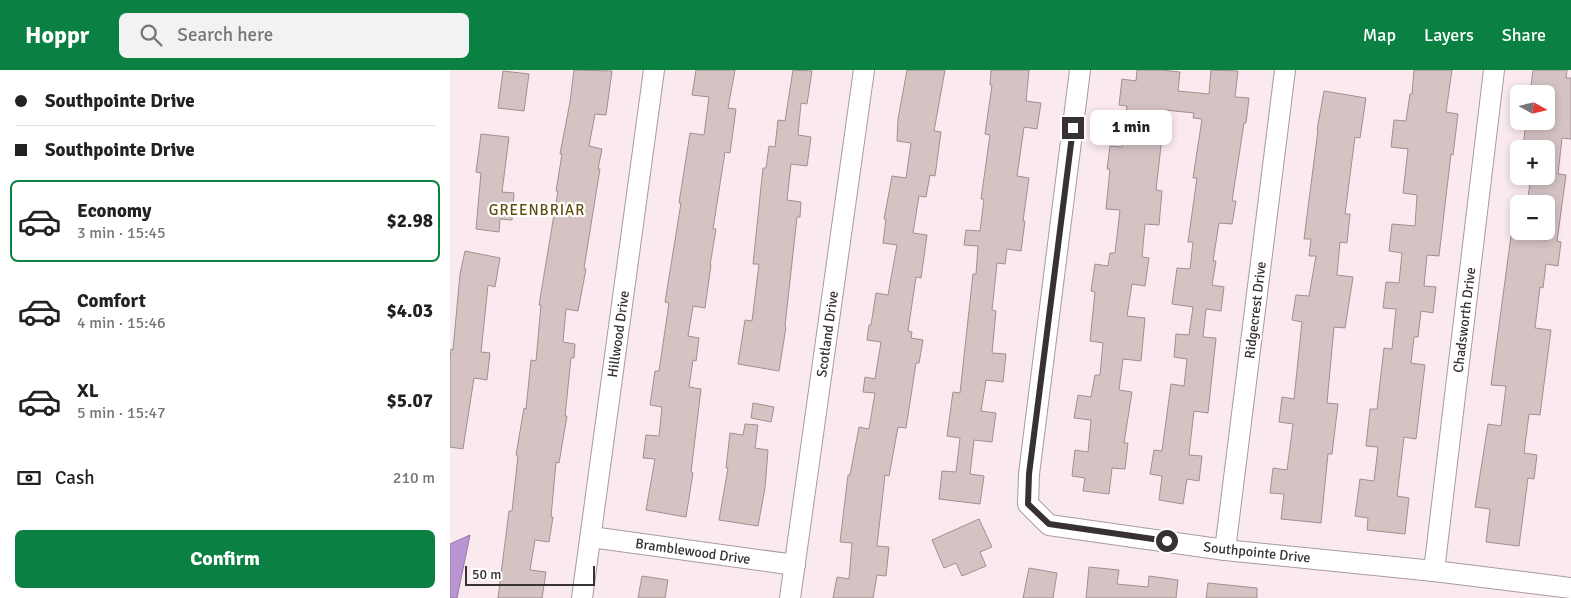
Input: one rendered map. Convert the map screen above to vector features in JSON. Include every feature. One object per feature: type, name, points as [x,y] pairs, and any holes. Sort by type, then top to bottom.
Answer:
[{"type":"street","name":"Hillwood Drive","points":[[582,598],[654,70]]},
{"type":"street","name":"Scotland Drive","points":[[790,598],[864,70]]},
{"type":"street","name":"Southpointe Drive","points":[[1080,70],[1029,474],[1028,504],[1049,524],[1225,550],[1434,570],[1571,588]]},
{"type":"street","name":"Ridgecrest Drive","points":[[1225,550],[1285,70]]},
{"type":"street","name":"Chadsworth Drive","points":[[1434,570],[1494,70]]},
{"type":"street","name":"Bramblewood Drive","points":[[590,537],[795,565]]},
{"type":"shaded area","points":[[470,535],[457,598],[450,598],[450,544]]},
{"type":"building","points":[[574,70],[612,71],[606,115],[595,114],[589,146],[602,149],[584,268],[586,269],[578,311],[566,309],[563,342],[575,344],[574,358],[571,358],[565,416],[567,416],[559,463],[556,462],[551,517],[553,517],[549,542],[535,540],[530,570],[546,572],[542,598],[498,598],[509,511],[512,511],[518,456],[516,455],[524,408],[526,409],[531,360],[536,361],[541,305],[539,305],[558,191],[556,191],[562,154],[560,154]]},
{"type":"building","points":[[696,70],[735,70],[728,108],[736,109],[730,153],[725,152],[713,229],[716,229],[705,308],[693,306],[688,336],[699,338],[696,361],[693,360],[689,387],[701,389],[691,472],[693,473],[686,517],[646,510],[655,459],[643,458],[646,435],[659,436],[662,407],[650,405],[655,371],[659,371],[669,303],[665,302],[690,133],[704,135],[709,97],[692,95]]},
{"type":"building","points":[[793,70],[812,71],[807,104],[801,103],[798,135],[811,137],[807,166],[791,164],[787,200],[801,202],[800,217],[797,217],[786,327],[779,371],[738,364],[745,320],[752,321],[759,264],[753,264],[763,168],[766,168],[769,146],[775,147],[778,120],[785,121]]},
{"type":"building","points":[[907,70],[945,70],[934,131],[941,132],[935,176],[930,175],[926,197],[919,196],[913,233],[927,235],[921,278],[916,277],[908,331],[912,332],[911,338],[923,340],[919,363],[916,363],[906,428],[898,427],[889,476],[885,475],[877,546],[889,547],[886,576],[877,575],[873,598],[833,598],[837,577],[849,579],[852,543],[840,542],[848,475],[850,475],[859,427],[869,429],[875,393],[863,392],[865,377],[875,379],[881,342],[867,340],[869,325],[871,325],[876,293],[888,295],[897,245],[883,243],[886,219],[884,219],[892,176],[906,178],[911,143],[897,141],[898,119]]},
{"type":"building","points":[[991,70],[1029,70],[1026,101],[1041,103],[1037,129],[1024,127],[1017,176],[1029,178],[1021,251],[1007,249],[1005,264],[997,263],[992,310],[996,311],[992,353],[1006,354],[1003,382],[986,380],[981,411],[996,413],[992,442],[974,440],[970,474],[984,476],[980,504],[939,499],[942,471],[956,472],[960,438],[947,436],[953,392],[960,393],[973,274],[976,274],[978,246],[964,245],[966,230],[980,231],[984,199],[981,199],[990,135],[985,134],[992,85],[990,85]]},
{"type":"building","points":[[1137,70],[1180,72],[1178,91],[1209,94],[1211,70],[1238,71],[1235,97],[1249,98],[1232,201],[1236,201],[1232,224],[1219,223],[1213,261],[1216,261],[1212,285],[1224,287],[1221,311],[1206,309],[1203,337],[1216,338],[1208,413],[1194,411],[1189,455],[1202,456],[1199,481],[1187,479],[1183,504],[1159,500],[1162,476],[1150,474],[1154,450],[1162,451],[1171,384],[1184,386],[1187,359],[1174,357],[1176,334],[1189,335],[1193,307],[1172,304],[1177,268],[1190,269],[1193,242],[1188,242],[1197,178],[1193,178],[1202,119],[1193,118],[1194,113],[1165,110],[1156,190],[1162,191],[1159,225],[1145,224],[1142,257],[1149,258],[1145,286],[1132,284],[1127,316],[1145,318],[1141,361],[1123,359],[1119,390],[1132,392],[1124,443],[1128,443],[1125,469],[1112,468],[1109,494],[1083,491],[1085,478],[1072,476],[1075,450],[1088,452],[1091,420],[1074,418],[1078,395],[1091,397],[1095,375],[1100,375],[1103,343],[1090,341],[1095,292],[1091,291],[1095,264],[1108,266],[1110,253],[1115,253],[1120,210],[1106,209],[1110,169],[1107,169],[1110,146],[1122,147],[1127,106],[1119,105],[1122,79],[1136,81]]},
{"type":"building","points":[[1414,70],[1452,70],[1446,112],[1458,114],[1453,155],[1451,154],[1439,256],[1427,255],[1424,286],[1436,287],[1433,313],[1421,311],[1418,337],[1414,337],[1411,363],[1425,365],[1416,439],[1404,437],[1397,496],[1409,498],[1405,534],[1367,530],[1368,518],[1355,516],[1360,479],[1374,481],[1378,447],[1366,446],[1370,409],[1377,409],[1384,348],[1392,349],[1396,309],[1383,308],[1386,282],[1399,283],[1402,253],[1389,251],[1392,224],[1415,226],[1417,195],[1403,193],[1408,149],[1391,147],[1394,120],[1406,121],[1410,94],[1412,94]]},
{"type":"building","points":[[1533,70],[1567,70],[1566,78],[1571,78],[1571,139],[1562,138],[1558,174],[1566,175],[1557,241],[1561,242],[1558,266],[1546,264],[1543,288],[1540,287],[1535,328],[1551,330],[1540,415],[1529,414],[1524,453],[1537,455],[1534,479],[1528,478],[1519,546],[1486,542],[1490,509],[1475,507],[1488,424],[1501,426],[1506,386],[1491,385],[1510,240],[1555,240],[1555,195],[1528,195],[1530,185],[1555,185],[1555,140],[1524,140],[1525,130],[1555,130],[1555,85],[1531,85]]},
{"type":"building","points":[[503,71],[529,74],[524,111],[498,108]]},
{"type":"building","points":[[1324,91],[1366,98],[1360,138],[1355,137],[1345,214],[1350,214],[1347,243],[1340,242],[1337,275],[1353,277],[1345,328],[1334,327],[1327,403],[1338,404],[1332,454],[1328,454],[1321,523],[1281,519],[1284,494],[1270,493],[1273,468],[1287,470],[1293,424],[1279,422],[1282,397],[1294,399],[1302,322],[1292,320],[1296,295],[1309,296],[1316,256],[1309,256],[1311,239],[1304,239],[1317,130]]},
{"type":"building","points":[[481,134],[509,137],[502,192],[514,193],[512,220],[500,219],[499,232],[476,229],[481,173],[476,172]]},
{"type":"building","points":[[465,251],[500,258],[495,287],[488,285],[481,352],[490,353],[487,380],[474,378],[463,449],[450,447],[450,360],[451,349],[453,350],[460,274]]},
{"type":"building","points":[[753,403],[774,407],[771,422],[751,418]]},
{"type":"building","points":[[745,424],[758,425],[755,448],[768,450],[765,488],[758,526],[719,520],[728,468],[726,468],[730,433],[743,435]]},
{"type":"building","points":[[979,519],[992,547],[980,552],[986,566],[962,576],[956,563],[944,568],[932,540]]},
{"type":"building","points":[[1089,567],[1119,570],[1117,584],[1148,587],[1149,576],[1178,580],[1176,598],[1086,598]]},
{"type":"building","points":[[1029,568],[1057,573],[1053,598],[1023,598]]},
{"type":"building","points":[[642,576],[668,580],[665,598],[638,598]]},
{"type":"building","points":[[1208,583],[1257,588],[1257,598],[1206,598]]},
{"type":"district","name":"GREENBRIAR","points":[[537,210]]},
{"type":"route","points":[[1073,128],[1029,474],[1028,504],[1049,524],[1167,541]]}]
